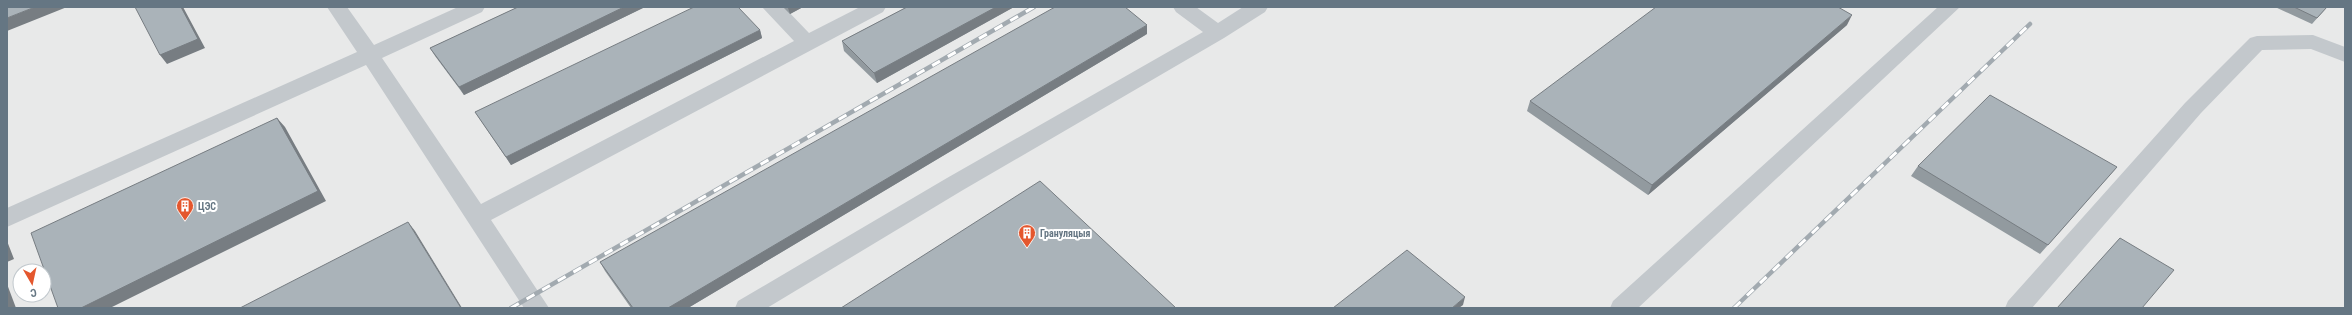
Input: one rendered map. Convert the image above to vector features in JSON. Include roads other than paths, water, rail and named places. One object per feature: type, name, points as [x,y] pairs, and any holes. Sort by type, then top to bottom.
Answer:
[{"type":"lane","points":[[337,7],[537,308]]},
{"type":"lane","points":[[7,218],[475,7]]},
{"type":"lane","points":[[772,7],[807,43]]},
{"type":"lane","points":[[476,217],[876,7]]},
{"type":"lane","points":[[1183,7],[1217,33]]},
{"type":"lane","points":[[747,308],[955,184],[1217,33],[1258,7]]},
{"type":"lane","points":[[1622,308],[1950,7]]},
{"type":"lane","points":[[2017,308],[2193,108],[2257,43],[2313,42],[2345,55]]},
{"type":"railway","points":[[511,308],[1034,7]]},
{"type":"railway","points":[[1734,308],[2030,24]]},
{"type":"place","name":"ЦЭС","points":[[185,221]]},
{"type":"place","name":"Грануляцыя","points":[[1027,248]]}]
